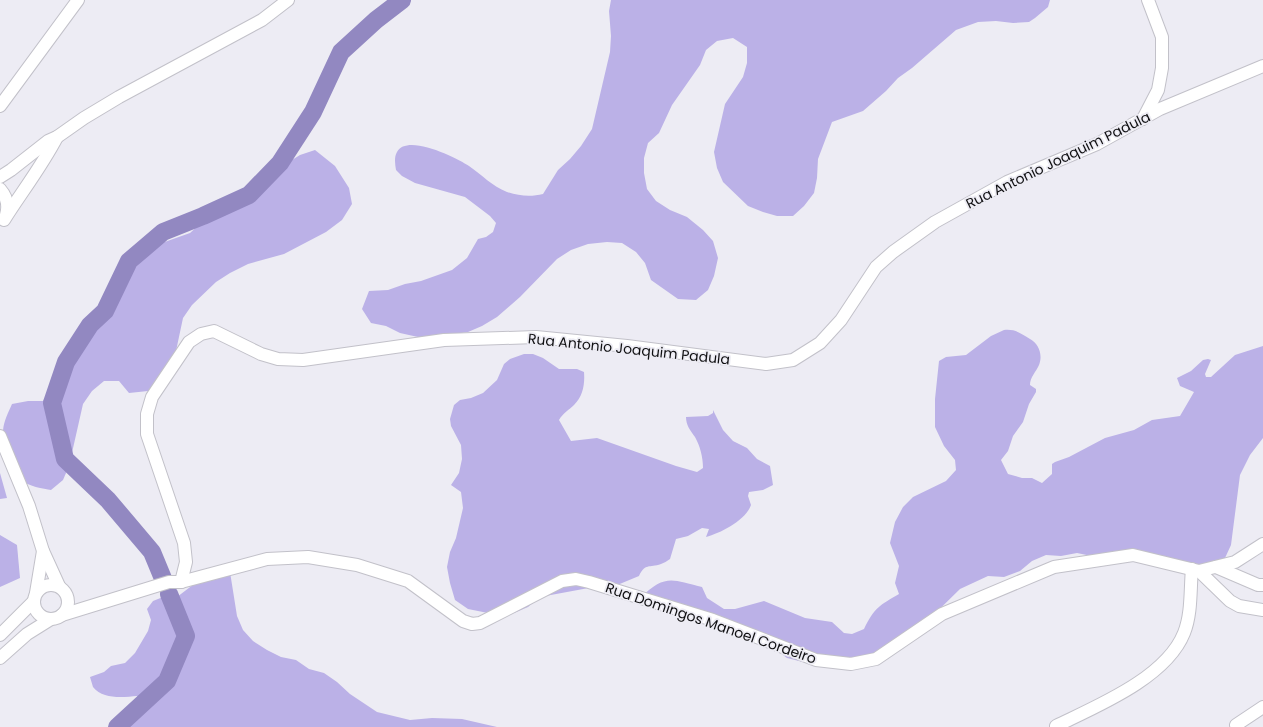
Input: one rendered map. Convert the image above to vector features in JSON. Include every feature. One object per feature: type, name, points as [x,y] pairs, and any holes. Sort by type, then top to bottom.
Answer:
[{"type":"street","points":[[0,106],[78,0]]},
{"type":"street","points":[[0,177],[48,141],[57,137],[84,118],[119,97],[262,20],[288,0]]},
{"type":"street","points":[[1143,119],[1158,90],[1162,68],[1162,37],[1148,0]]},
{"type":"street","name":"Rua Antonio Joaquim Padula","points":[[181,582],[186,562],[184,543],[147,434],[147,414],[152,397],[189,342],[201,334],[214,331],[261,354],[278,359],[303,360],[444,340],[536,337],[627,346],[766,364],[793,360],[820,343],[841,320],[876,267],[893,252],[935,222],[1007,182],[1097,144],[1160,109],[1263,66]]},
{"type":"street","points":[[2,223],[49,153],[57,137]]},
{"type":"street","points":[[0,189],[7,202],[7,215],[2,223]]},
{"type":"street","points":[[0,436],[29,506],[43,551],[59,586],[63,590],[68,600],[66,611],[27,634],[0,658]]},
{"type":"street","name":"Rua Domingos Manoel Cordeiro","points":[[181,582],[267,559],[308,557],[357,565],[408,581],[463,621],[472,624],[480,623],[562,580],[576,579],[712,620],[816,660],[851,664],[876,659],[942,614],[1054,566],[1133,555],[1196,570],[1235,562],[1263,544]]},
{"type":"street","points":[[43,551],[34,606],[40,616],[56,617],[169,582],[181,582]]},
{"type":"street","points":[[1216,567],[1258,585],[1263,585]]},
{"type":"street","points":[[1196,570],[1230,601],[1239,606],[1263,610]]},
{"type":"street","points":[[1056,726],[1130,688],[1165,662],[1176,648],[1184,632],[1196,570]]},
{"type":"street","points":[[0,635],[44,586],[59,586]]},
{"type":"street","points":[[68,600],[92,606]]},
{"type":"street","points":[[1237,727],[1236,725],[1263,707]]},
{"type":"shaded area","points":[[611,0],[1050,0],[1048,7],[1029,22],[978,22],[956,30],[912,68],[898,78],[886,91],[863,111],[832,122],[818,159],[817,178],[814,193],[804,206],[793,216],[777,216],[748,206],[723,182],[717,168],[714,152],[725,104],[743,77],[747,63],[747,47],[733,38],[717,41],[706,50],[700,65],[672,105],[659,133],[648,143],[644,158],[644,173],[647,189],[656,201],[670,210],[687,217],[703,230],[713,241],[718,258],[714,276],[708,290],[696,300],[678,299],[651,280],[645,263],[636,252],[622,243],[607,242],[588,244],[571,250],[557,259],[520,297],[497,317],[468,332],[433,337],[418,337],[400,333],[386,326],[371,323],[362,309],[369,291],[388,290],[405,284],[421,281],[452,270],[467,258],[478,239],[486,237],[493,232],[496,223],[490,216],[465,197],[415,183],[402,176],[396,170],[395,158],[397,152],[402,147],[411,145],[432,149],[463,162],[502,190],[525,196],[543,194],[558,170],[581,146],[592,129],[610,52],[611,36],[609,11]]},
{"type":"shaded area","points":[[315,150],[335,166],[349,188],[352,204],[342,220],[326,232],[284,254],[248,264],[216,282],[192,305],[183,318],[176,351],[169,368],[160,381],[148,391],[129,393],[119,381],[104,381],[92,391],[83,404],[69,466],[63,480],[51,490],[36,487],[24,482],[18,473],[5,444],[3,432],[5,420],[12,404],[28,401],[43,401],[62,372],[74,362],[96,320],[117,294],[123,280],[159,244],[190,233],[201,223],[218,217],[271,173],[300,155]]},
{"type":"shaded area","points":[[1004,330],[1018,332],[1033,341],[1038,347],[1041,357],[1039,365],[1030,382],[1030,385],[1036,389],[1036,392],[1029,404],[1023,422],[1013,436],[1008,451],[1001,460],[1008,474],[1022,478],[1032,478],[1042,483],[1052,474],[1052,464],[1055,462],[1069,457],[1105,438],[1134,430],[1152,420],[1180,416],[1194,392],[1180,386],[1177,378],[1191,371],[1203,360],[1211,360],[1205,374],[1206,377],[1211,377],[1235,355],[1263,346],[1263,438],[1250,455],[1240,475],[1231,545],[1225,558],[1219,565],[1206,570],[1138,561],[1111,560],[1077,553],[1061,556],[1046,555],[1032,561],[1020,571],[1004,577],[988,576],[960,589],[909,639],[854,664],[819,666],[787,658],[771,646],[757,639],[712,629],[699,620],[640,598],[656,585],[669,580],[702,587],[707,598],[724,609],[735,609],[764,601],[805,618],[832,622],[844,633],[852,634],[864,629],[871,616],[878,608],[899,594],[895,583],[899,566],[890,543],[895,522],[903,507],[913,497],[946,481],[956,470],[955,460],[944,446],[935,427],[935,399],[939,361],[946,357],[966,355],[991,336]]},
{"type":"shaded area","points":[[524,354],[533,354],[543,358],[559,369],[577,369],[584,372],[584,385],[580,398],[564,413],[559,420],[571,441],[597,438],[697,472],[703,468],[702,456],[697,440],[690,430],[686,417],[708,416],[713,413],[713,410],[723,430],[733,441],[747,448],[757,459],[770,466],[773,485],[763,490],[749,492],[748,496],[751,505],[739,521],[706,537],[709,529],[702,528],[688,536],[676,539],[670,559],[664,563],[645,568],[639,576],[610,588],[594,587],[540,597],[528,607],[514,613],[498,615],[468,609],[455,600],[447,567],[463,508],[461,492],[451,485],[459,473],[462,459],[461,445],[451,426],[450,419],[454,405],[460,400],[471,398],[483,393],[497,380],[504,364],[510,359]]},
{"type":"shaded area","points":[[0,473],[7,498],[0,499]]},
{"type":"shaded area","points":[[0,535],[17,545],[20,578],[0,587]]},
{"type":"shaded area","points":[[230,572],[237,616],[243,630],[253,641],[267,650],[281,657],[296,660],[309,669],[324,673],[350,694],[377,712],[410,720],[432,718],[462,719],[497,727],[114,727],[139,700],[137,696],[114,697],[102,694],[93,687],[90,677],[104,672],[111,666],[125,663],[135,653],[148,631],[151,620],[147,609],[153,601],[163,597],[177,597],[198,581]]},
{"type":"waterway","points":[[164,581],[152,552],[108,500],[65,459],[52,403],[66,362],[90,325],[105,311],[129,261],[163,232],[249,195],[280,163],[313,112],[341,52],[376,20],[402,0]]},
{"type":"waterway","points":[[117,727],[167,681],[186,636],[169,594]]}]
